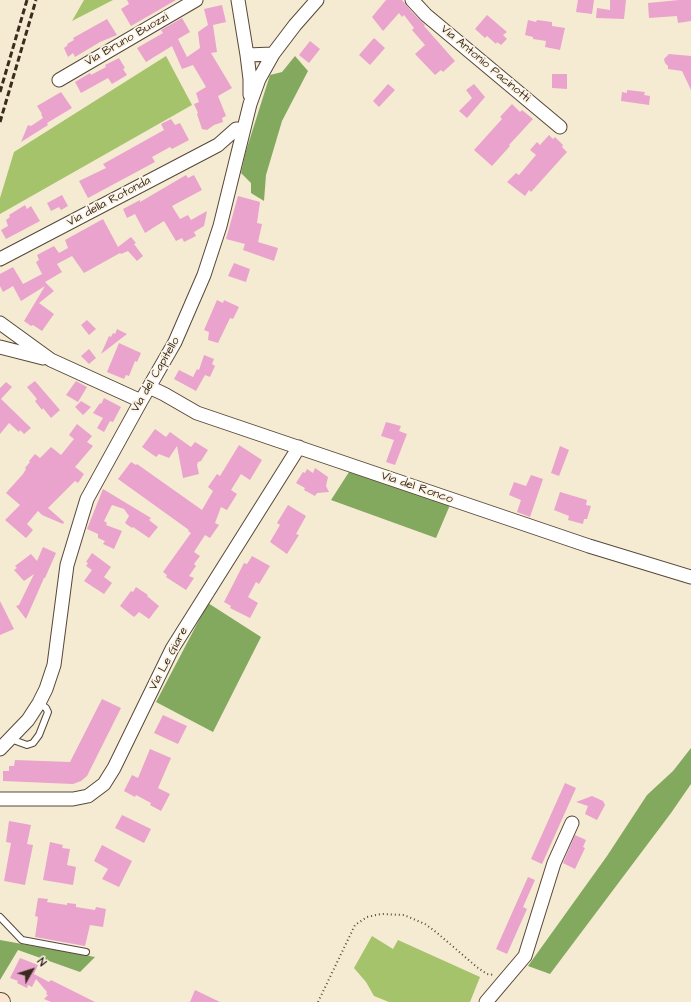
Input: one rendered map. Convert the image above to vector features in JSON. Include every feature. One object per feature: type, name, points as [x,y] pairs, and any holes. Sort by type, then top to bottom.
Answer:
[{"type":"street","name":"Via Bruno Buozzi","points":[[59,80],[196,0]]},
{"type":"street","points":[[238,0],[250,80],[250,104]]},
{"type":"street","name":"Via del Capitello","points":[[0,749],[13,738],[28,720],[39,703],[54,665],[67,565],[87,499],[175,342],[204,275],[220,226],[250,104],[260,79],[273,54],[295,25],[318,0]]},
{"type":"street","name":"Via Antonio Pacinotti","points":[[412,0],[426,15],[560,127]]},
{"type":"street","points":[[247,55],[273,54]]},
{"type":"street","name":"Via della Rotonda","points":[[0,259],[218,145],[236,129],[243,129]]},
{"type":"street","points":[[218,145],[238,152]]},
{"type":"street","points":[[0,323],[51,360]]},
{"type":"street","points":[[0,347],[51,360],[141,401]]},
{"type":"street","name":"Via del Ronco","points":[[149,387],[197,413],[589,546],[691,577]]},
{"type":"street","name":"Via Le Giare","points":[[0,799],[73,799],[88,796],[104,784],[114,768],[172,649],[299,447]]},
{"type":"street","points":[[486,1002],[525,956],[554,863],[572,823]]},
{"type":"lane","points":[[13,738],[16,741],[27,745],[33,743],[39,735],[48,712],[46,708],[39,703]]},
{"type":"lane","points":[[0,917],[22,940],[86,952]]},
{"type":"path","points":[[318,1002],[355,926],[367,917],[381,914],[404,915],[425,924],[487,974],[494,975],[513,970]]},
{"type":"green space","points":[[84,0],[113,0],[72,21]]},
{"type":"green space","points":[[166,56],[192,105],[0,214],[0,198],[14,152]]},
{"type":"green space","points":[[295,56],[308,71],[282,121],[266,175],[264,201],[251,193],[251,183],[241,173],[246,151],[270,75],[282,72]]},
{"type":"green space","points":[[349,472],[450,505],[436,538],[331,500]]},
{"type":"green space","points":[[208,603],[261,637],[213,732],[156,702]]},
{"type":"green space","points":[[691,748],[691,784],[671,813],[550,974],[528,966],[607,856],[647,795],[673,771]]},
{"type":"green space","points":[[372,936],[393,949],[398,940],[480,977],[470,1002],[389,1002],[374,996],[366,982],[354,968]]},
{"type":"green space","points":[[0,940],[95,957],[80,972],[18,950],[0,980]]},
{"type":"building","points":[[127,0],[176,0],[131,26],[121,9],[129,4]]},
{"type":"building","points":[[386,0],[402,0],[455,61],[443,72],[441,70],[435,75],[415,54],[425,45],[412,30],[414,28],[404,15],[402,17],[399,13],[383,31],[372,17]]},
{"type":"building","points":[[578,0],[594,0],[592,14],[576,12]]},
{"type":"building","points":[[610,0],[626,0],[624,19],[596,18],[597,8],[610,10]]},
{"type":"building","points":[[691,0],[691,21],[678,23],[677,16],[649,18],[648,3]]},
{"type":"building","points":[[222,5],[226,22],[213,25],[217,52],[211,53],[232,88],[218,96],[226,116],[222,118],[223,122],[214,125],[207,130],[202,129],[194,104],[199,102],[196,93],[206,87],[193,65],[182,69],[172,46],[146,62],[137,48],[163,33],[161,30],[182,18],[190,32],[178,39],[187,57],[200,48],[198,32],[208,25],[204,9]]},
{"type":"building","points":[[487,15],[507,32],[503,35],[507,39],[501,45],[497,42],[496,44],[487,36],[485,38],[475,29]]},
{"type":"building","points":[[107,19],[117,35],[100,42],[75,57],[73,53],[68,57],[64,48],[68,45],[67,44],[74,40],[73,38]]},
{"type":"building","points":[[528,20],[536,22],[537,20],[552,22],[552,26],[565,28],[560,50],[545,47],[546,41],[533,39],[533,37],[525,35]]},
{"type":"building","points":[[374,38],[385,48],[370,65],[359,55]]},
{"type":"building","points":[[310,41],[320,49],[309,63],[299,55]]},
{"type":"building","points":[[669,54],[691,56],[691,90],[682,71],[668,69],[664,59]]},
{"type":"building","points":[[119,58],[127,75],[112,84],[108,78],[81,93],[75,82],[90,73],[91,75],[106,67],[105,65]]},
{"type":"building","points":[[552,74],[567,74],[567,89],[552,88]]},
{"type":"building","points":[[388,84],[395,90],[379,107],[373,101]]},
{"type":"building","points":[[474,84],[485,97],[467,118],[459,111],[472,98],[466,90]]},
{"type":"building","points":[[627,90],[645,92],[644,95],[650,96],[649,105],[621,101],[622,92],[627,93]]},
{"type":"building","points":[[61,92],[72,108],[47,123],[48,125],[21,142],[28,125],[31,126],[43,118],[37,106]]},
{"type":"building","points":[[512,104],[520,112],[522,110],[533,119],[492,166],[474,150],[502,119],[500,117]]},
{"type":"building","points":[[171,119],[175,125],[180,123],[189,140],[172,149],[170,147],[152,157],[155,162],[88,198],[79,181],[106,168],[103,164],[164,130],[161,124]]},
{"type":"building","points":[[549,135],[553,139],[555,137],[563,145],[562,147],[567,152],[531,192],[529,190],[525,196],[507,182],[516,173],[519,175],[536,155],[530,150],[537,142],[540,145]]},
{"type":"building","points":[[186,175],[188,178],[194,175],[202,190],[172,206],[180,219],[188,215],[191,220],[207,211],[204,226],[194,232],[196,236],[184,242],[182,238],[176,241],[164,221],[145,233],[135,214],[127,218],[123,209],[140,200],[140,202]]},
{"type":"building","points":[[62,195],[68,206],[61,210],[59,207],[51,211],[47,203]]},
{"type":"building","points":[[238,196],[260,202],[257,223],[262,224],[258,242],[278,248],[274,261],[243,250],[245,244],[226,239]]},
{"type":"building","points":[[25,205],[27,209],[31,206],[40,221],[6,239],[1,230],[8,226],[6,220],[10,217],[9,215]]},
{"type":"building","points":[[103,219],[118,247],[131,237],[136,243],[134,244],[143,256],[137,261],[128,251],[121,254],[120,253],[84,273],[72,256],[57,264],[62,272],[45,282],[54,291],[39,303],[54,314],[42,331],[24,321],[45,286],[21,301],[13,286],[3,292],[0,286],[0,274],[13,267],[23,284],[42,274],[36,262],[39,260],[37,255],[54,246],[59,253],[68,248],[65,240]]},
{"type":"building","points":[[234,263],[250,269],[246,282],[228,276]]},
{"type":"building","points":[[217,300],[223,303],[224,300],[239,307],[233,319],[230,318],[218,343],[208,340],[209,332],[204,330]]},
{"type":"building","points":[[87,320],[96,329],[89,335],[81,325]]},
{"type":"building","points":[[117,329],[127,334],[101,354],[109,336],[111,337],[113,333],[115,334]]},
{"type":"building","points":[[119,343],[141,353],[137,362],[135,361],[129,376],[126,375],[124,379],[107,372]]},
{"type":"building","points":[[89,349],[96,358],[89,364],[81,356]]},
{"type":"building","points":[[204,355],[214,359],[212,364],[215,366],[210,377],[205,375],[196,391],[174,379],[179,370],[193,377],[197,369],[199,370]]},
{"type":"building","points":[[35,381],[60,410],[51,418],[35,401],[37,399],[27,387]]},
{"type":"building","points":[[76,381],[87,387],[78,402],[66,395]]},
{"type":"building","points":[[6,382],[12,387],[1,399],[31,428],[24,434],[20,430],[19,432],[9,423],[0,434],[0,388]]},
{"type":"building","points":[[104,398],[121,407],[113,422],[110,421],[104,432],[97,428],[103,418],[93,413]]},
{"type":"building","points":[[81,401],[91,407],[83,415],[75,407]]},
{"type":"building","points":[[386,422],[401,426],[399,431],[407,434],[395,465],[386,462],[394,440],[381,436]]},
{"type":"building","points":[[77,424],[92,436],[87,442],[93,446],[75,467],[84,474],[78,483],[75,481],[48,508],[64,522],[63,524],[42,515],[38,511],[27,524],[33,530],[26,538],[5,520],[20,505],[6,493],[23,474],[26,469],[25,468],[30,462],[29,461],[35,454],[40,458],[51,447],[61,455],[74,439],[69,435]]},
{"type":"building","points":[[155,429],[166,437],[170,432],[191,447],[195,442],[208,450],[201,461],[198,462],[197,465],[199,474],[183,478],[177,446],[169,458],[159,454],[156,457],[142,447]]},
{"type":"building","points":[[239,445],[262,460],[250,480],[241,474],[231,490],[237,494],[227,510],[221,507],[215,523],[219,525],[210,538],[205,535],[194,552],[200,556],[194,564],[196,566],[189,576],[194,578],[186,590],[166,577],[167,575],[163,572],[191,533],[188,531],[189,530],[118,479],[131,462],[136,465],[137,464],[202,510],[213,491],[208,487],[217,474],[220,476]]},
{"type":"building","points":[[560,446],[569,450],[559,476],[551,473]]},
{"type":"building","points":[[315,468],[328,477],[326,486],[329,492],[317,493],[315,496],[304,490],[305,488],[296,483],[303,472],[305,473],[307,469],[313,473]]},
{"type":"building","points":[[531,475],[543,479],[530,517],[517,512],[521,500],[509,495],[514,482],[526,486]]},
{"type":"building","points":[[103,489],[151,518],[149,520],[158,527],[149,538],[125,523],[129,516],[124,509],[112,505],[104,521],[107,523],[106,525],[122,531],[114,549],[103,544],[105,541],[98,538],[98,534],[87,529]]},
{"type":"building","points":[[560,492],[587,500],[586,505],[591,506],[587,519],[584,519],[583,524],[568,520],[569,516],[554,510]]},
{"type":"building","points":[[288,505],[306,516],[296,534],[299,535],[287,554],[270,542],[280,525],[277,523]]},
{"type":"building","points":[[43,547],[56,553],[26,619],[16,606],[19,605],[34,574],[24,581],[14,570],[17,568],[15,566],[31,554],[37,561]]},
{"type":"building","points":[[92,553],[111,567],[104,577],[112,583],[104,594],[84,581],[92,570],[86,566],[88,563],[86,562]]},
{"type":"building","points":[[252,556],[270,566],[259,584],[256,582],[248,597],[258,603],[250,618],[230,608],[231,606],[224,602],[244,563],[247,564]]},
{"type":"building","points":[[136,587],[148,595],[147,596],[159,606],[149,619],[139,612],[134,617],[120,606],[131,591],[133,592]]},
{"type":"building","points":[[0,601],[14,629],[0,635]]},
{"type":"building","points":[[102,699],[121,708],[87,776],[81,781],[73,784],[3,781],[3,771],[9,771],[9,766],[14,766],[15,760],[70,762]]},
{"type":"building","points":[[163,715],[187,726],[178,744],[154,733]]},
{"type":"building","points":[[150,749],[171,758],[158,788],[170,794],[161,811],[150,805],[151,803],[136,795],[135,797],[124,791],[132,775],[138,778]]},
{"type":"building","points":[[565,783],[576,788],[542,864],[531,859]]},
{"type":"building","points":[[592,796],[603,801],[605,805],[597,820],[585,814],[588,806],[576,802]]},
{"type":"building","points":[[122,815],[151,829],[144,843],[115,828]]},
{"type":"building","points":[[9,821],[31,825],[27,844],[33,845],[25,885],[4,881],[11,843],[6,842]]},
{"type":"building","points":[[575,835],[586,840],[583,847],[585,848],[575,869],[563,863]]},
{"type":"building","points":[[50,842],[63,845],[62,848],[70,849],[67,865],[76,867],[73,885],[43,880]]},
{"type":"building","points":[[102,845],[132,861],[119,887],[102,879],[108,869],[94,861]]},
{"type":"building","points":[[528,877],[535,880],[523,907],[527,909],[507,954],[496,949]]},
{"type":"building","points":[[38,898],[48,899],[47,902],[67,905],[67,903],[76,904],[76,907],[95,910],[96,907],[106,909],[103,927],[90,925],[85,946],[35,937],[38,917],[35,916]]},
{"type":"building","points":[[20,958],[38,965],[34,974],[49,982],[51,980],[95,1002],[51,1002],[44,999],[48,995],[46,994],[47,992],[36,979],[32,987],[28,985],[27,988],[17,983],[18,981],[10,978]]},
{"type":"building","points":[[195,990],[220,1002],[190,1002]]},
{"type":"railway","points":[[0,92],[27,0]]},
{"type":"railway","points":[[0,122],[36,0]]}]
